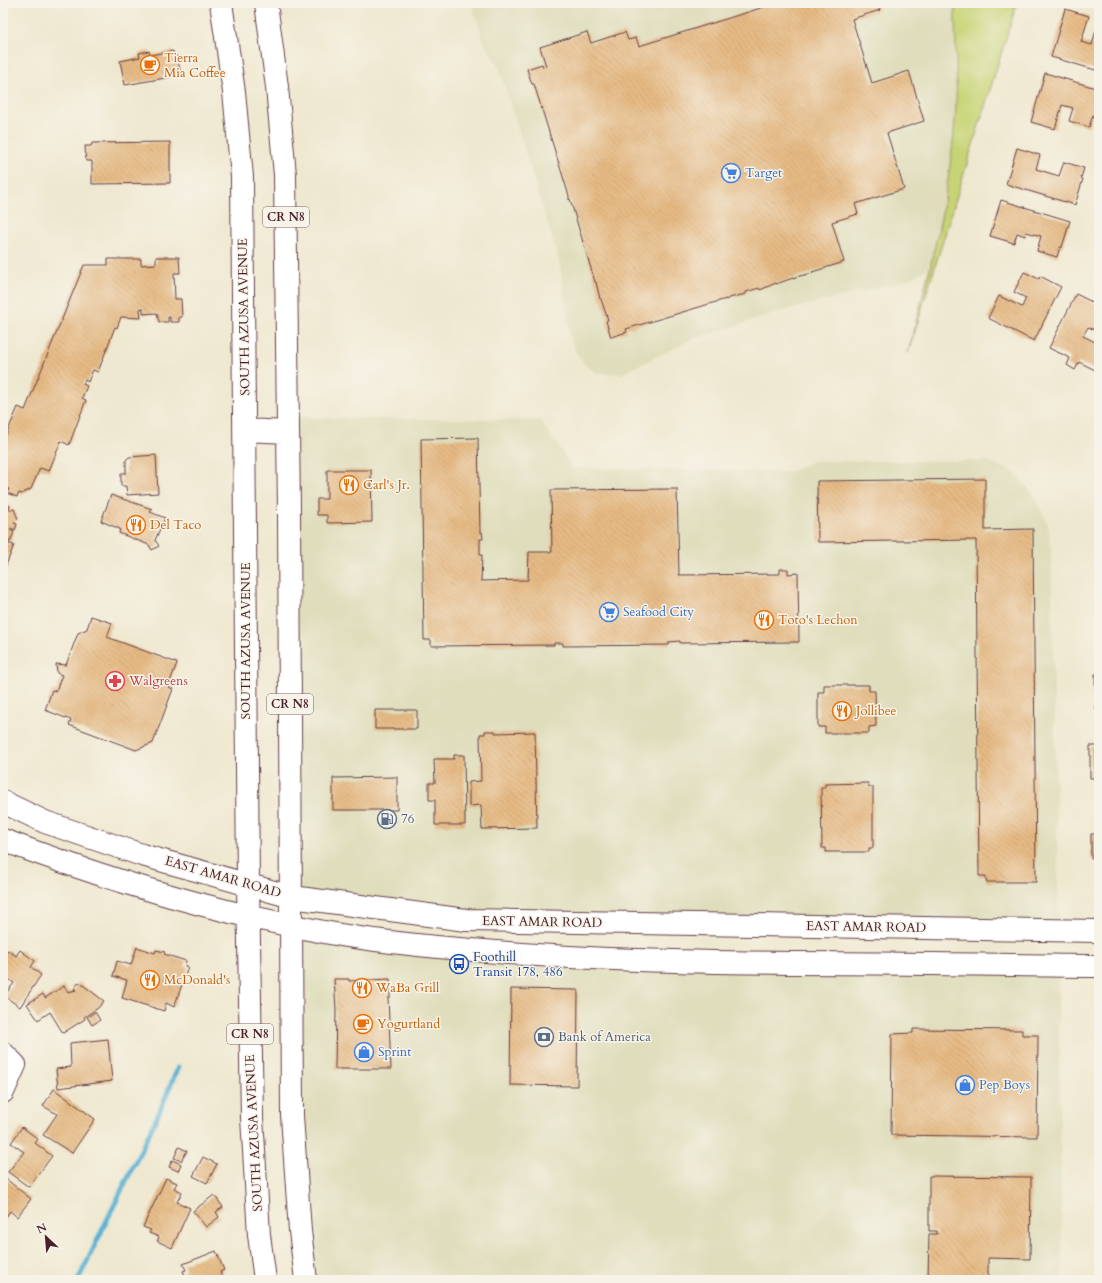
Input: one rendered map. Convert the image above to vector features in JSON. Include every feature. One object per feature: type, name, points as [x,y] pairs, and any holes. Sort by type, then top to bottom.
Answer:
[{"type":"main road","name":"SOUTH AZUSA AVENUE","points":[[221,3],[234,92],[242,177],[248,917],[252,1117],[259,1235],[265,1280]]},
{"type":"main road","name":"CR N8","points":[[266,3],[277,87],[285,175],[292,897],[292,1116],[300,1231],[306,1280]]},
{"type":"main road","points":[[245,430],[288,432]]},
{"type":"main road","name":"EAST AMAR ROAD","points":[[3,802],[45,822],[142,855],[292,897],[475,921],[1099,931]]},
{"type":"main road","points":[[3,840],[56,861],[135,887],[248,917],[327,933],[445,948],[591,960],[1099,966]]},
{"type":"main road","points":[[3,1092],[9,1059]]},
{"type":"shaded area","name":"Target","points":[[471,3],[955,3],[955,120],[950,170],[934,253],[928,267],[916,276],[900,282],[787,310],[695,338],[621,374],[598,373],[586,366],[575,351],[570,336],[559,260],[498,65],[483,41]]},
{"type":"shaded area","points":[[288,415],[315,418],[540,420],[573,468],[790,472],[813,461],[989,461],[1012,471],[1033,494],[1048,524],[1051,549],[1059,930],[475,921],[292,897]]},
{"type":"shaded area","points":[[292,926],[399,943],[1058,965],[1062,1280],[306,1280]]},
{"type":"green space","points":[[955,3],[1017,3],[908,353],[937,238],[952,151],[956,92]]},
{"type":"building","name":"Target","points":[[777,3],[878,3],[880,10],[852,19],[872,83],[909,71],[924,121],[887,133],[904,189],[855,204],[858,214],[832,222],[844,262],[812,272],[813,273],[776,283],[760,290],[759,288],[746,292],[746,294],[626,329],[627,332],[611,337],[606,321],[608,320],[600,299],[534,84],[532,84],[527,69],[542,64],[543,67],[546,66],[540,47],[587,32],[591,43],[625,32],[628,40],[636,38],[639,46]]},
{"type":"building","points":[[1065,9],[1089,16],[1081,42],[1092,45],[1096,30],[1099,31],[1099,71],[1051,57]]},
{"type":"building","name":"Tierra Mia Coffee","points":[[149,51],[150,55],[173,51],[174,57],[177,56],[180,70],[176,70],[177,76],[125,85],[120,61],[140,57],[139,53]]},
{"type":"building","points":[[1045,73],[1099,89],[1099,106],[1096,116],[1093,115],[1089,127],[1069,121],[1073,108],[1062,105],[1055,129],[1031,122]]},
{"type":"building","points":[[170,142],[170,183],[92,184],[92,161],[86,161],[85,146],[91,146],[92,143]]},
{"type":"building","points":[[1017,148],[1040,155],[1036,169],[1059,176],[1064,162],[1084,168],[1081,178],[1083,179],[1075,205],[1006,184]]},
{"type":"building","points":[[1001,200],[1070,221],[1062,247],[1060,247],[1057,257],[1037,251],[1041,236],[1026,232],[1025,236],[1017,233],[1014,243],[990,236]]},
{"type":"building","points":[[156,257],[179,257],[180,273],[174,273],[175,299],[181,299],[182,317],[179,317],[179,322],[170,322],[170,317],[168,317],[168,322],[159,322],[157,313],[143,314],[143,308],[140,309],[141,318],[121,317],[117,328],[115,327],[98,372],[93,370],[88,382],[85,380],[83,384],[87,386],[82,398],[86,400],[69,445],[61,441],[49,471],[40,468],[31,489],[21,494],[19,493],[17,497],[7,493],[9,489],[3,486],[3,442],[18,407],[25,410],[84,265],[108,265],[108,259],[141,259],[141,265],[156,264]]},
{"type":"building","points":[[1024,272],[1039,279],[1040,276],[1061,287],[1034,341],[988,318],[999,296],[1022,307],[1026,298],[1014,292]]},
{"type":"building","points":[[1076,294],[1099,307],[1099,332],[1088,327],[1083,336],[1099,344],[1099,361],[1095,370],[1079,362],[1075,370],[1067,365],[1070,358],[1049,348]]},
{"type":"building","points":[[478,438],[480,532],[482,532],[483,539],[480,539],[480,555],[482,555],[481,581],[528,580],[529,552],[552,552],[551,490],[677,489],[679,575],[780,574],[780,569],[788,569],[788,574],[798,573],[799,642],[680,643],[680,641],[669,642],[669,645],[563,646],[563,643],[554,643],[554,645],[431,646],[431,640],[424,640],[421,439]]},
{"type":"building","points":[[156,455],[158,493],[127,495],[126,486],[121,486],[121,473],[126,473],[126,460],[129,457]]},
{"type":"building","name":"Carl's Jr.","points":[[327,470],[371,470],[372,522],[327,523],[327,515],[317,515],[317,499],[327,499]]},
{"type":"building","points":[[985,479],[985,530],[1033,529],[1036,882],[986,882],[986,876],[979,876],[976,540],[818,542],[817,481]]},
{"type":"building","name":"Del Taco","points":[[111,495],[152,509],[150,512],[165,518],[155,540],[159,546],[152,550],[149,545],[119,533],[120,529],[101,521]]},
{"type":"building","points":[[3,503],[10,506],[9,508],[11,510],[14,509],[18,519],[14,523],[17,524],[15,530],[11,528],[11,531],[14,532],[10,542],[7,541],[6,543],[14,545],[3,573]]},
{"type":"building","name":"Walgreens","points":[[91,616],[112,623],[107,637],[177,663],[168,687],[173,689],[153,743],[136,750],[69,725],[71,720],[45,710],[52,690],[56,691],[62,675],[57,673],[56,664],[66,665],[78,633],[87,629]]},
{"type":"building","points":[[1095,674],[1099,674],[1099,711],[1096,711]]},
{"type":"building","points":[[824,685],[869,685],[869,691],[875,691],[876,726],[869,727],[869,733],[825,733],[825,727],[818,727],[818,692],[824,692]]},
{"type":"building","points":[[375,710],[417,710],[417,729],[375,729]]},
{"type":"building","points":[[485,731],[495,731],[495,733],[535,732],[537,828],[482,829],[481,805],[469,806],[469,782],[481,781],[480,734],[485,734]]},
{"type":"building","points":[[1090,746],[1099,746],[1099,778],[1090,778]]},
{"type":"building","points":[[454,755],[464,755],[465,825],[435,825],[435,800],[429,800],[429,783],[435,783],[434,759],[454,759]]},
{"type":"building","points":[[397,777],[397,810],[333,810],[333,778]]},
{"type":"building","points":[[868,783],[869,787],[873,787],[873,848],[869,848],[869,852],[826,852],[826,848],[822,848],[821,787],[825,787],[825,784]]},
{"type":"building","points":[[1091,834],[1099,834],[1099,859],[1091,859]]},
{"type":"building","points":[[137,947],[155,953],[156,950],[165,952],[164,954],[186,961],[185,966],[188,967],[185,976],[183,975],[181,982],[183,982],[174,1007],[166,1003],[164,1011],[122,998],[127,980],[113,976],[117,961],[131,965]]},
{"type":"building","points":[[8,950],[16,956],[20,950],[35,961],[31,967],[41,975],[20,1007],[4,996],[14,983],[3,975],[3,956]]},
{"type":"building","points":[[334,979],[349,979],[349,981],[390,979],[390,998],[388,998],[391,1069],[335,1069],[336,1009]]},
{"type":"building","points":[[79,982],[104,1001],[98,1008],[84,1017],[85,1019],[63,1033],[50,1012],[38,1020],[27,1004],[43,994],[45,998],[64,986],[68,992],[76,990],[74,989]]},
{"type":"building","name":"Bank of America","points":[[511,989],[578,990],[577,1086],[510,1085]]},
{"type":"building","points":[[95,1012],[100,1020],[92,1025],[87,1017]]},
{"type":"building","name":"Pep Boys","points":[[913,1029],[1022,1030],[1022,1035],[1038,1035],[1037,1137],[891,1135],[892,1034],[913,1033]]},
{"type":"building","points":[[1097,1034],[1099,1034],[1099,1063],[1098,1063]]},
{"type":"building","points":[[108,1039],[112,1081],[58,1088],[56,1069],[71,1067],[70,1043]]},
{"type":"building","points":[[54,1089],[95,1119],[72,1153],[43,1135],[57,1114],[43,1106]]},
{"type":"building","points":[[22,1127],[38,1139],[35,1143],[52,1156],[29,1187],[8,1172],[24,1152],[11,1143]]},
{"type":"building","points":[[179,1147],[187,1151],[181,1161],[174,1158]]},
{"type":"building","points":[[203,1157],[217,1164],[207,1183],[193,1176]]},
{"type":"building","points":[[172,1160],[181,1164],[178,1171],[169,1167]]},
{"type":"building","points":[[929,1176],[1031,1177],[1030,1259],[988,1258],[988,1275],[990,1275],[990,1280],[928,1280],[929,1234],[937,1234],[937,1231],[929,1231]]},
{"type":"building","points":[[166,1178],[177,1183],[174,1188],[182,1192],[177,1202],[190,1208],[172,1248],[157,1241],[159,1237],[149,1233],[151,1230],[143,1227]]},
{"type":"building","points":[[6,1179],[31,1199],[17,1217],[10,1211],[3,1221],[3,1182]]},
{"type":"building","points":[[214,1195],[223,1207],[216,1212],[219,1217],[206,1227],[193,1211]]},
{"type":"building","points":[[216,1251],[224,1270],[220,1272],[223,1280],[187,1280],[183,1271],[186,1270],[183,1264]]},
{"type":"waterway","points":[[78,1280],[158,1115],[178,1067]]},
{"type":"place","name":"Tierra Mia Coffee","points":[[150,65]]},
{"type":"place","name":"Target","points":[[731,173]]},
{"type":"place","name":"Carl's Jr.","points":[[349,485]]},
{"type":"place","name":"Del Taco","points":[[136,525]]},
{"type":"place","name":"Seafood City","points":[[609,612]]},
{"type":"place","name":"Toto's Lechon","points":[[764,620]]},
{"type":"place","name":"Walgreens","points":[[115,681]]},
{"type":"place","name":"Jollibee","points":[[842,711]]},
{"type":"place","name":"76","points":[[387,819]]},
{"type":"place","name":"Foothill Transit 178, 486","points":[[459,964]]},
{"type":"place","name":"McDonald's","points":[[150,980]]},
{"type":"place","name":"WaBa Grill","points":[[362,988]]},
{"type":"place","name":"Yogurtland","points":[[363,1024]]},
{"type":"place","name":"Bank of America","points":[[544,1037]]},
{"type":"place","name":"Sprint","points":[[364,1052]]},
{"type":"place","name":"Pep Boys","points":[[965,1085]]}]
